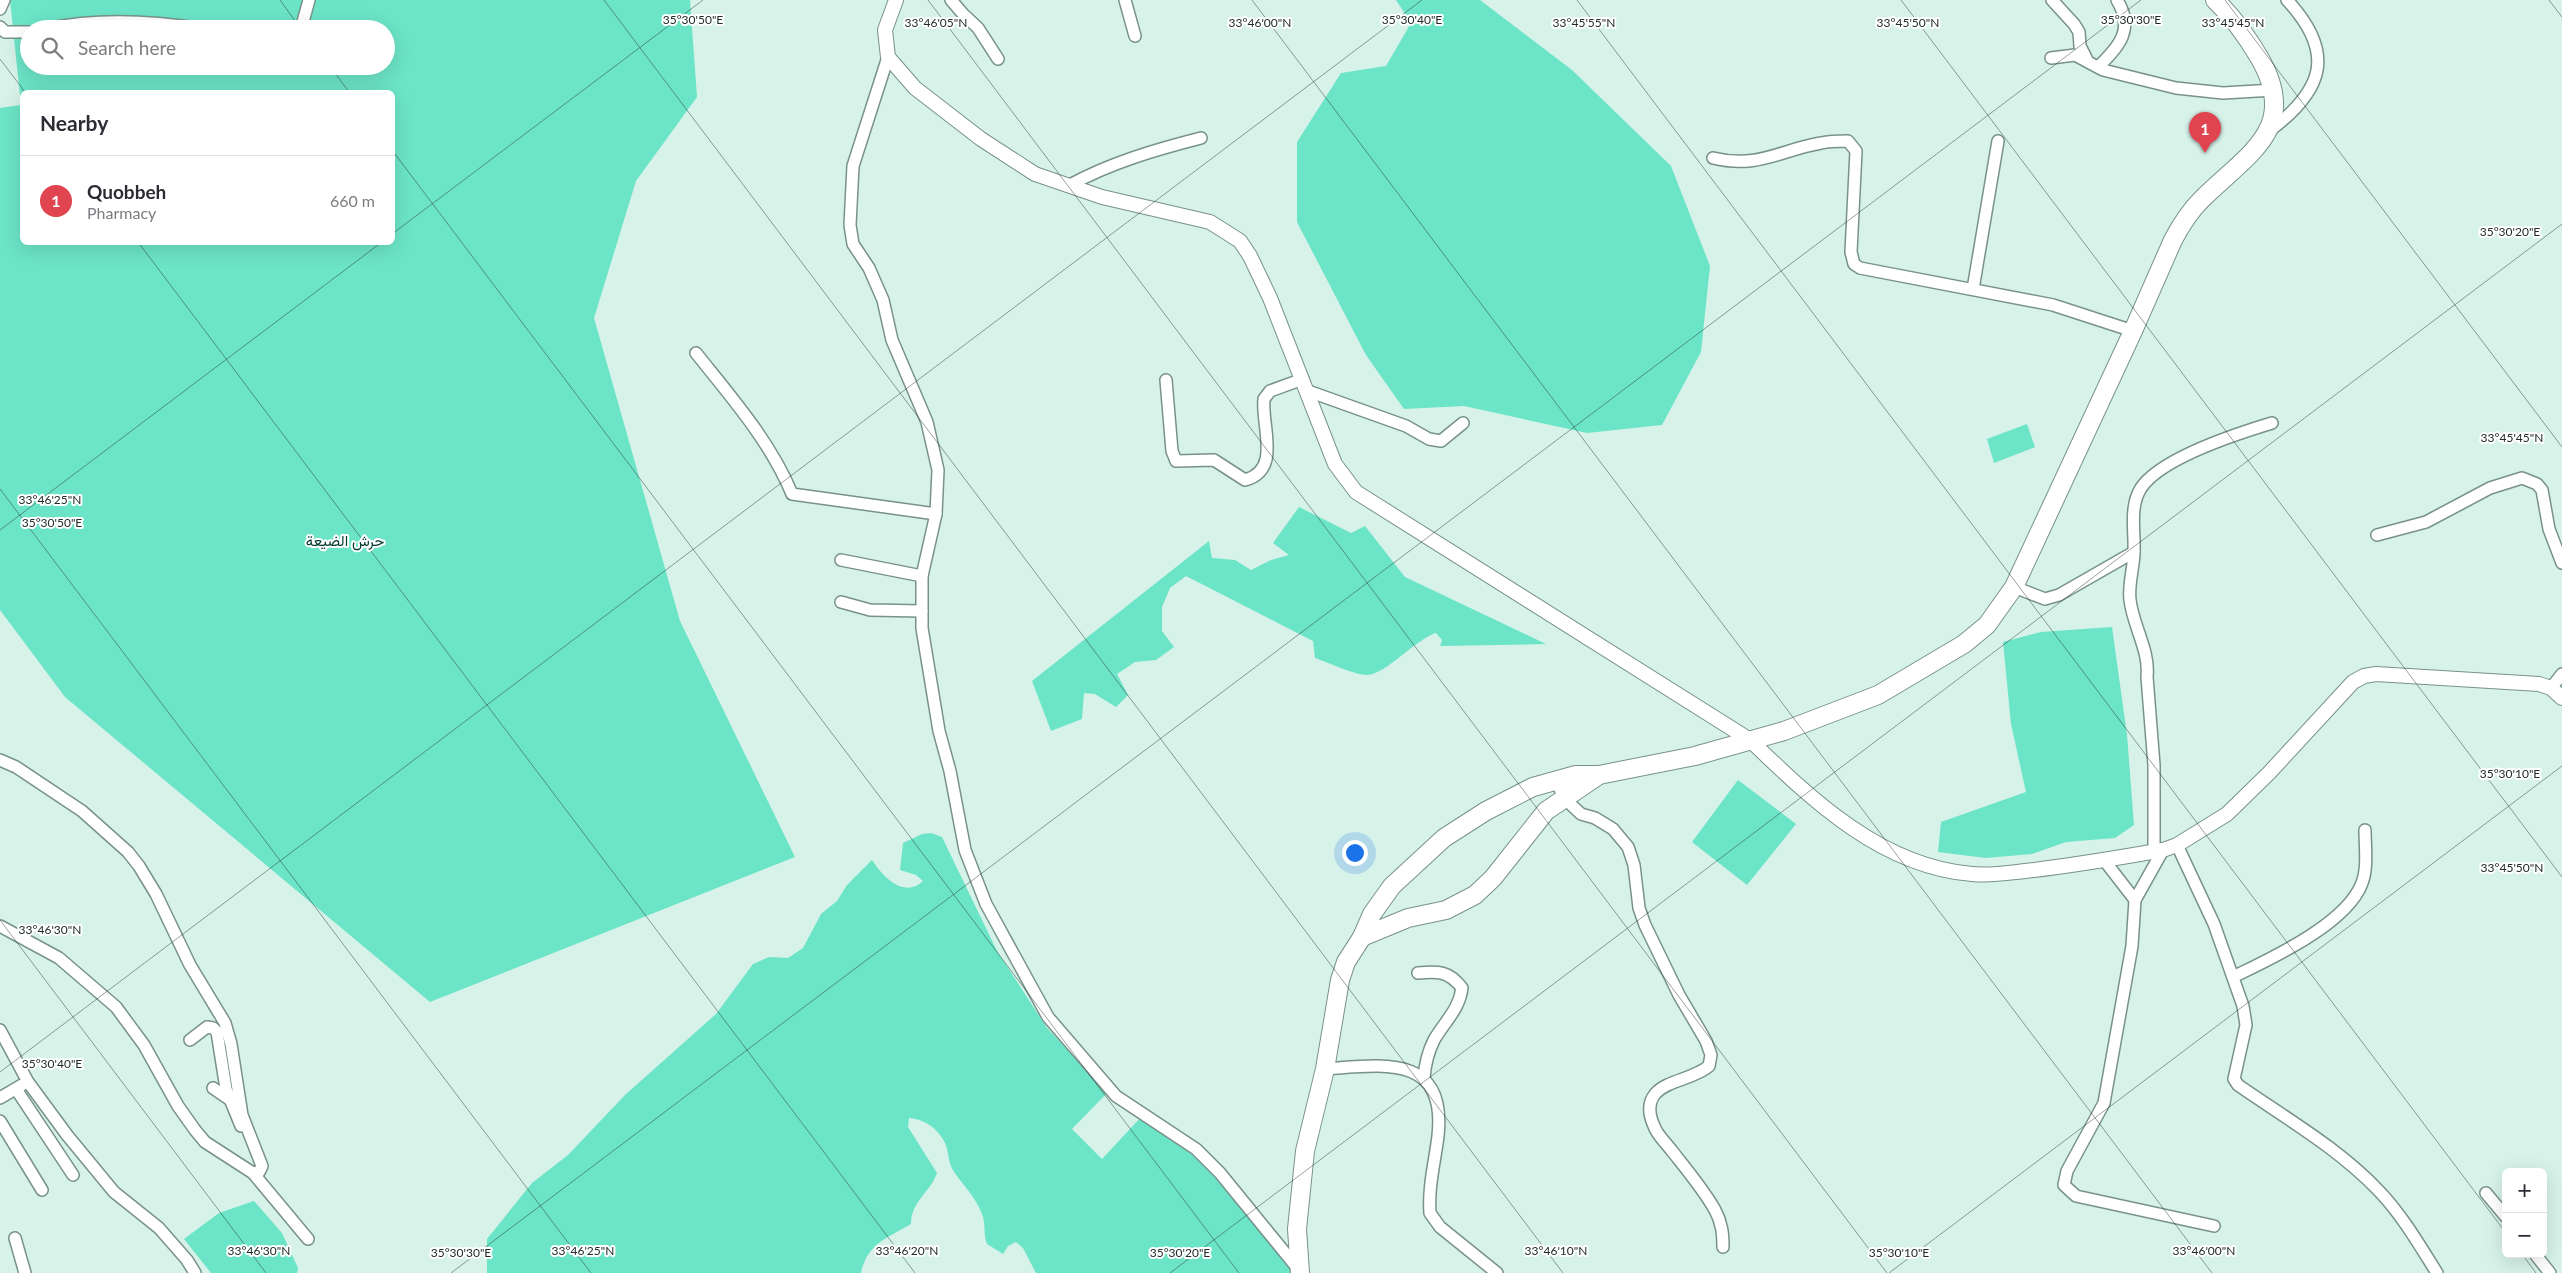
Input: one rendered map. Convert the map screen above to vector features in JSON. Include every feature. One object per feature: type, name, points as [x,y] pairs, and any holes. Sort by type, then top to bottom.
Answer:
[{"type":"main road","points":[[1300,1272],[1297,1229],[1305,1151],[1326,1069],[1340,980],[1346,962],[1362,937],[1372,914],[1392,886],[1411,867],[1468,822],[1533,787],[1576,775],[1599,775],[1695,756],[1784,731],[1878,695],[1964,644],[1987,625],[2014,587],[2181,226],[2200,201],[2251,153],[2268,132],[2275,105],[2274,90],[2269,72],[2245,31],[2215,0]]},
{"type":"main road","points":[[1362,937],[1408,918],[1446,910],[1475,895],[1493,878],[1546,811],[1599,775]]},
{"type":"main road","points":[[1533,787],[1546,811]]},
{"type":"street","points":[[0,9],[4,0]]},
{"type":"street","points":[[303,20],[309,0]]},
{"type":"street","points":[[896,0],[885,30],[888,57],[853,166],[850,225],[853,244],[876,282],[892,340],[927,422],[938,470],[936,514],[922,576],[922,628],[938,731],[950,771],[965,850],[986,904],[1035,996],[1073,1048],[1116,1096],[1196,1149],[1220,1174],[1300,1272]]},
{"type":"street","points":[[951,0],[962,14],[978,28],[998,59]]},
{"type":"street","points":[[1125,0],[1135,36]]},
{"type":"street","points":[[2052,0],[2074,24],[2078,32],[2080,46],[2087,60]]},
{"type":"street","points":[[2098,67],[2112,54],[2124,35],[2126,20],[2117,0]]},
{"type":"street","points":[[2268,132],[2297,109],[2307,96],[2319,68],[2319,50],[2312,36],[2287,0]]},
{"type":"street","points":[[0,27],[5,32],[20,32]]},
{"type":"street","points":[[2051,58],[2074,55],[2124,77],[2176,88],[2223,93],[2274,90]]},
{"type":"street","points":[[888,57],[915,88],[981,139],[1035,174],[1068,186],[1156,211],[1210,222],[1240,241],[1250,256],[1270,298],[1335,464],[1356,492],[1750,740],[1795,783],[1868,838],[1894,853],[1920,863],[1982,875],[2104,860],[2159,851],[2177,845],[2211,825],[2243,799],[2330,704],[2353,682],[2364,676],[2376,674],[2528,684],[2551,688],[2562,698]]},
{"type":"street","points":[[1068,186],[1093,172],[1145,152],[1201,138]]},
{"type":"street","points":[[1713,158],[1729,162],[1757,160],[1820,143],[1848,141],[1856,151],[1851,252],[1854,264],[1867,270],[2053,305],[2133,331]]},
{"type":"street","points":[[1973,289],[1998,141]]},
{"type":"street","points":[[696,353],[750,420],[784,476],[792,494],[936,514]]},
{"type":"street","points":[[1166,380],[1172,451],[1176,462],[1214,460],[1245,480],[1260,474],[1266,463],[1268,448],[1263,409],[1264,399],[1270,391],[1305,385],[1406,426],[1429,439],[1442,441],[1463,423]]},
{"type":"street","points":[[2214,1226],[2076,1196],[2064,1185],[2067,1171],[2099,1114],[2107,1092],[2132,946],[2135,900],[2159,851],[2147,678],[2148,665],[2130,600],[2134,552],[2133,518],[2136,500],[2141,488],[2151,478],[2193,452],[2232,435],[2272,423]]},
{"type":"street","points":[[2377,535],[2426,522],[2490,488],[2522,478],[2537,484],[2542,490],[2549,529],[2562,563]]},
{"type":"street","points":[[2014,587],[2046,599],[2059,595],[2134,552]]},
{"type":"street","points":[[842,560],[922,576]]},
{"type":"street","points":[[841,602],[870,610],[922,611]]},
{"type":"street","points":[[2551,688],[2562,674]]},
{"type":"street","points":[[0,760],[52,789],[82,811],[128,852],[139,866],[156,894],[190,964],[225,1023],[231,1044],[238,1095],[250,1137],[262,1166],[259,1172],[253,1173]]},
{"type":"street","points":[[1556,780],[1564,798],[1581,814],[1595,818],[1613,829],[1628,847],[1634,865],[1640,908],[1645,925],[1679,995],[1706,1041],[1711,1055],[1710,1066],[1699,1074],[1667,1085],[1656,1092],[1649,1103],[1654,1128],[1698,1184],[1715,1210],[1722,1228],[1723,1248]]},
{"type":"street","points":[[2233,977],[2282,954],[2344,910],[2354,899],[2362,882],[2365,830]]},
{"type":"street","points":[[2177,845],[2202,896],[2246,1016],[2243,1040],[2234,1079],[2238,1085],[2328,1146],[2369,1181],[2397,1213],[2437,1273]]},
{"type":"street","points":[[2104,860],[2135,900]]},
{"type":"street","points":[[0,926],[58,958],[116,1007],[177,1095],[205,1142],[253,1173],[308,1239]]},
{"type":"street","points":[[1418,973],[1443,972],[1453,976],[1462,988],[1460,1000],[1454,1012],[1435,1038],[1427,1056],[1424,1078],[1437,1103],[1438,1114],[1438,1133],[1430,1213],[1440,1226],[1497,1273]]},
{"type":"street","points":[[190,1040],[207,1027],[213,1028],[217,1032],[229,1099],[240,1125],[250,1137]]},
{"type":"street","points":[[1,1034],[28,1082],[114,1192],[159,1228],[187,1260],[195,1273]]},
{"type":"street","points":[[1326,1069],[1376,1064],[1391,1065],[1398,1066],[1424,1078]]},
{"type":"street","points":[[0,1098],[28,1082]]},
{"type":"street","points":[[213,1088],[229,1099]]},
{"type":"street","points":[[16,1089],[72,1174]]},
{"type":"street","points":[[0,1122],[42,1190]]},
{"type":"street","points":[[2486,1193],[2503,1213]]},
{"type":"street","points":[[15,1238],[24,1273]]},
{"type":"street","points":[[2538,1258],[2550,1273]]},
{"type":"green space","name":"حرش الضيعة","points":[[10,0],[690,0],[697,97],[636,181],[594,318],[680,621],[795,857],[430,1002],[65,697],[0,610],[0,108],[20,105],[20,245],[395,245],[395,90],[20,90],[20,95]]},
{"type":"green space","points":[[1396,0],[1480,0],[1572,70],[1671,166],[1710,266],[1701,352],[1662,425],[1587,433],[1464,406],[1404,409],[1366,355],[1297,222],[1297,142],[1341,73],[1386,66],[1411,23]]},
{"type":"green space","points":[[2027,424],[2035,447],[1994,463],[1987,439]]},
{"type":"green space","points":[[1299,507],[1351,533],[1365,526],[1405,577],[1546,644],[1440,646],[1442,640],[1436,633],[1419,642],[1383,669],[1367,675],[1348,671],[1315,658],[1313,641],[1186,576],[1170,588],[1162,607],[1162,631],[1174,647],[1156,660],[1135,662],[1117,674],[1128,695],[1116,707],[1095,694],[1084,693],[1082,719],[1051,731],[1032,681],[1209,541],[1212,558],[1235,560],[1251,570],[1271,560],[1289,555],[1273,543]]},
{"type":"green space","points":[[2112,627],[2127,735],[2134,825],[2115,838],[2066,842],[2032,854],[1986,858],[1938,852],[1941,822],[2026,792],[2011,724],[2003,642],[2041,632]]},
{"type":"green space","points":[[1738,780],[1796,824],[1747,885],[1692,842]]},
{"type":"green space","points":[[931,833],[942,837],[997,951],[1047,1028],[1108,1092],[1072,1129],[1102,1159],[1141,1117],[1218,1174],[1291,1265],[1293,1273],[1036,1273],[1023,1248],[1016,1242],[1008,1246],[1003,1254],[987,1244],[982,1214],[973,1197],[952,1169],[946,1146],[939,1133],[930,1125],[920,1120],[909,1118],[908,1127],[937,1173],[917,1203],[911,1224],[873,1248],[864,1263],[861,1273],[487,1273],[487,1239],[532,1183],[568,1155],[625,1095],[716,1014],[753,964],[769,957],[788,958],[803,948],[821,914],[837,901],[847,885],[872,860],[888,879],[901,887],[909,888],[923,881],[916,875],[900,870],[903,843],[922,834]]},
{"type":"green space","points":[[254,1201],[282,1233],[298,1268],[297,1273],[211,1273],[184,1239],[219,1213]]},
{"type":"place","name":"Quobbeh","points":[[2205,153]]}]
